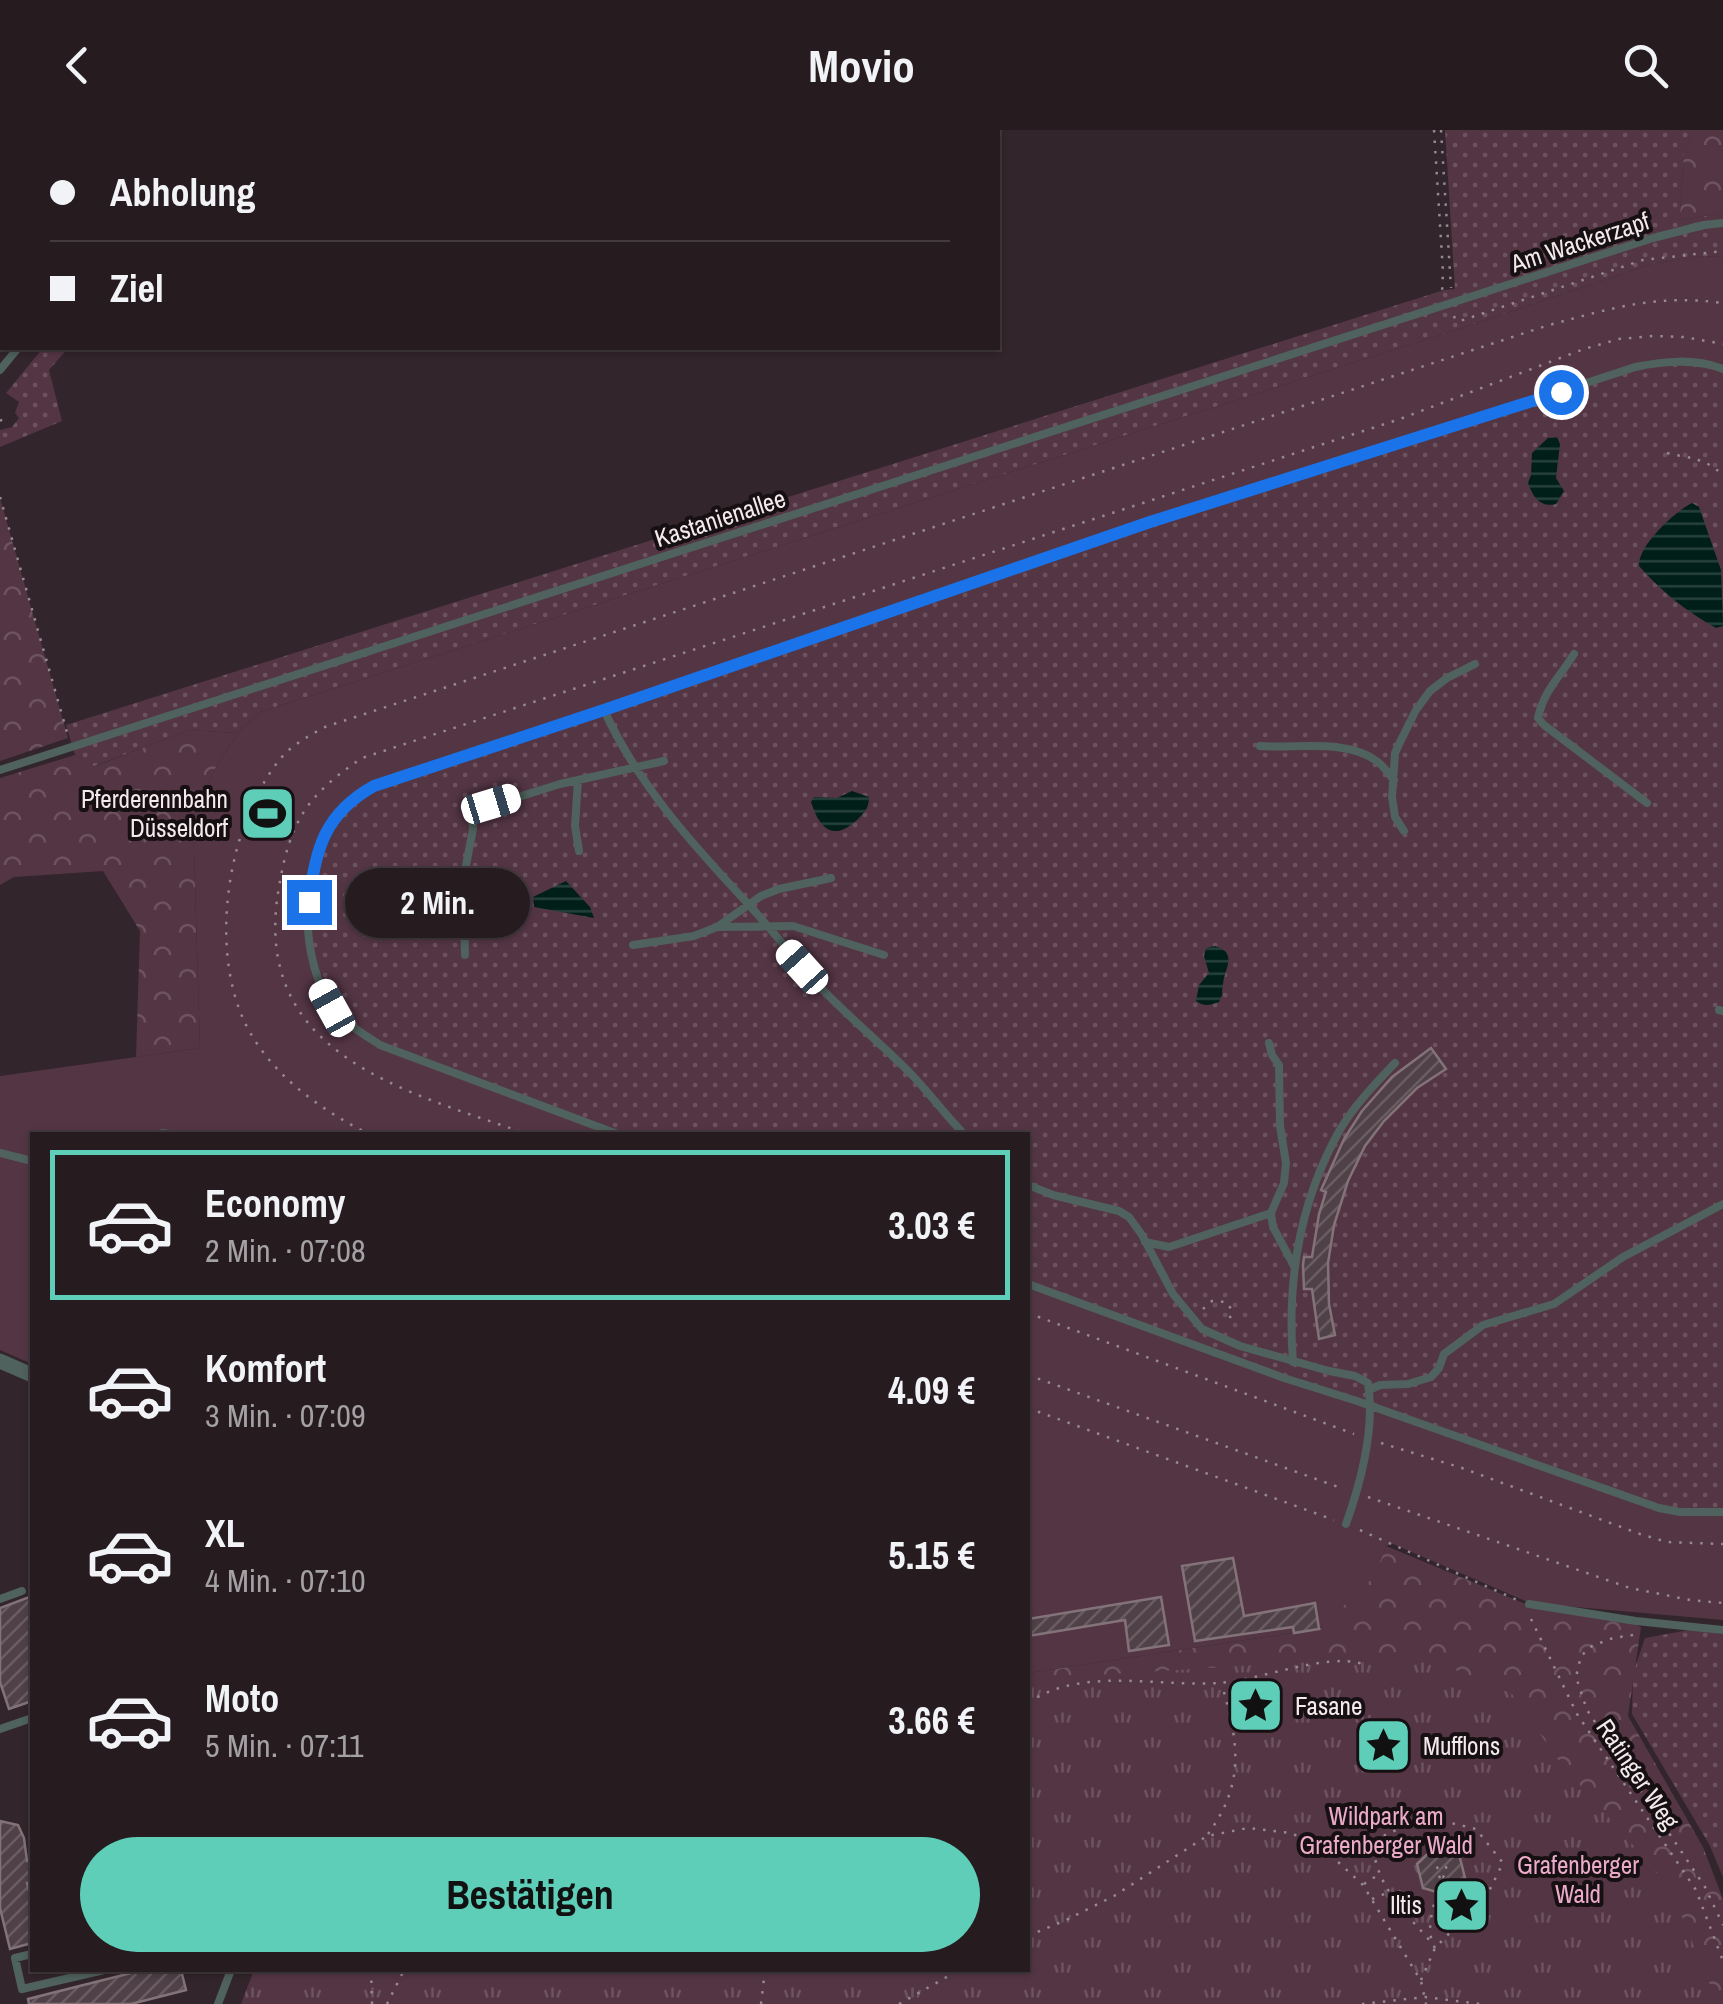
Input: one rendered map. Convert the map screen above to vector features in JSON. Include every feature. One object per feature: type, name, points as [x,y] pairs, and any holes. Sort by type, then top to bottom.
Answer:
[{"type":"street","points":[[0,1362],[30,1374]]},
{"type":"lane","name":"Am Wackerzapf","points":[[1452,303],[1654,238],[1723,222]]},
{"type":"lane","name":"Kastanienallee","points":[[0,770],[1452,303]]},
{"type":"lane","points":[[0,370],[16,350]]},
{"type":"lane","points":[[612,1132],[380,1045],[353,1028],[332,1008],[312,958],[308,930],[312,878],[322,839],[331,822],[358,795],[397,778],[1150,522],[1635,367],[1677,361],[1723,368]]},
{"type":"lane","points":[[1574,654],[1549,687],[1538,718],[1647,803]]},
{"type":"lane","points":[[1404,830],[1392,798],[1395,754],[1416,710],[1438,685],[1475,664]]},
{"type":"lane","points":[[604,710],[636,768],[725,882],[962,1132]]},
{"type":"lane","points":[[1260,746],[1332,746],[1357,751],[1376,760],[1394,780]]},
{"type":"lane","points":[[465,955],[463,881],[472,818],[477,810],[578,780],[664,762]]},
{"type":"lane","points":[[578,780],[575,826],[579,851]]},
{"type":"lane","points":[[632,945],[694,936],[717,927],[761,896],[831,878]]},
{"type":"lane","points":[[717,927],[793,926],[884,955]]},
{"type":"lane","points":[[1269,1043],[1279,1065],[1280,1126],[1286,1163],[1284,1183],[1271,1213],[1273,1227],[1294,1266]]},
{"type":"lane","points":[[1293,1362],[1290,1324],[1294,1266],[1315,1182],[1338,1133],[1395,1063]]},
{"type":"lane","points":[[0,1152],[30,1160]]},
{"type":"lane","points":[[1030,1186],[1129,1217],[1173,1294],[1198,1326],[1240,1346],[1355,1376],[1368,1383],[1363,1472],[1346,1524]]},
{"type":"lane","points":[[1369,1390],[1430,1377],[1440,1368],[1444,1354],[1483,1325],[1554,1304],[1624,1257],[1723,1204]]},
{"type":"lane","points":[[1145,1242],[1169,1247],[1271,1213]]},
{"type":"lane","points":[[1030,1285],[1659,1508],[1723,1512]]},
{"type":"lane","points":[[0,1599],[22,1590]]},
{"type":"lane","points":[[1529,1604],[1723,1630]]},
{"type":"lane","points":[[0,1729],[30,1719]]},
{"type":"lane","points":[[30,1954],[16,1958],[22,1990],[96,1972]]},
{"type":"lane","points":[[218,2004],[229,1972]]},
{"type":"path","points":[[1434,130],[1442,295],[1452,303]]},
{"type":"path","points":[[1440,130],[1455,319],[1460,321],[1643,260],[1723,251]]},
{"type":"path","points":[[366,1132],[305,1096],[269,1058],[242,1016],[229,964],[227,908],[234,850],[261,789],[281,758],[296,744],[325,727],[1549,325],[1640,301],[1682,298],[1723,303]]},
{"type":"path","points":[[522,1132],[413,1093],[362,1068],[322,1039],[294,1004],[275,942],[278,893],[289,843],[308,803],[324,785],[362,758],[1400,419],[1584,349],[1618,339],[1653,336],[1684,336],[1723,344]]},
{"type":"path","points":[[0,421],[8,415]]},
{"type":"path","points":[[1668,453],[1690,456],[1710,464],[1723,475]]},
{"type":"path","points":[[0,497],[71,747]]},
{"type":"path","points":[[1030,1376],[1630,1588],[1723,1602]]},
{"type":"path","points":[[1030,1409],[1346,1524],[1529,1604]]},
{"type":"path","name":"Ratinger Weg","points":[[1529,1604],[1536,1634],[1577,1714],[1696,1890],[1723,1961]]},
{"type":"path","points":[[1630,1635],[1592,1646],[1581,1656],[1576,1677],[1587,1710],[1706,1887],[1723,1925]]},
{"type":"path","points":[[1030,1701],[1072,1685],[1222,1683],[1328,1662],[1363,1664]]},
{"type":"path","points":[[1206,1836],[1226,1803],[1236,1766],[1232,1723],[1222,1683]]},
{"type":"path","points":[[1421,1981],[1436,1948],[1487,1894],[1503,1864],[1476,1830],[1426,1817],[1383,1836],[1373,1848],[1378,1875],[1388,1892],[1436,1948]]},
{"type":"path","points":[[1030,1935],[1114,1896],[1206,1836],[1248,1828],[1290,1833],[1324,1849],[1363,1885],[1421,1981],[1426,2004]]},
{"type":"path","points":[[1363,1885],[1378,1875]]},
{"type":"path","points":[[1372,1899],[1388,1892]]},
{"type":"path","points":[[1431,1942],[1430,1925],[1437,1892]]},
{"type":"path","points":[[370,1972],[372,2004]]},
{"type":"path","points":[[387,2004],[403,1972]]},
{"type":"path","points":[[761,2004],[765,1972]]},
{"type":"path","points":[[900,2004],[956,1972]]},
{"type":"path","points":[[1362,2004],[1425,1997],[1480,2004]]},
{"type":"green space","points":[[1445,130],[1695,130],[1684,150],[1680,217],[1682,220],[1723,213],[1723,256],[1652,264],[260,712],[238,733],[189,730],[92,767],[75,755],[66,725],[1455,289]]},
{"type":"green space","points":[[1695,130],[1723,130],[1723,213],[1682,220],[1684,150]]},
{"type":"green space","name":"Pferderennbahn Düsseldorf","points":[[1723,256],[1723,369],[1657,362],[1149,522],[397,778],[358,795],[322,839],[309,902],[312,958],[332,1008],[380,1045],[612,1132],[30,1132],[30,1363],[0,1350],[0,1076],[200,1048],[193,817],[215,769],[238,733],[260,712],[1652,264]]},
{"type":"green space","points":[[41,350],[66,350],[49,370],[62,421],[0,447],[0,430],[12,427],[19,418],[15,413],[19,402],[6,393]]},
{"type":"green space","points":[[1657,362],[1723,369],[1723,1512],[1659,1508],[1030,1285],[1030,1132],[612,1132],[411,1058],[353,1027],[319,985],[309,930],[311,878],[331,822],[374,786],[1149,522]]},
{"type":"green space","points":[[0,498],[68,738],[0,761]]},
{"type":"green space","points":[[189,730],[238,733],[215,769],[193,817],[200,1048],[136,1057],[140,931],[103,871],[14,877],[0,885],[0,778],[75,755],[93,767]]},
{"type":"green space","points":[[1030,1285],[1659,1508],[1723,1512],[1723,1620],[1530,1603],[1393,1544],[1386,1546],[1375,1576],[1319,1629],[1030,1673]]},
{"type":"green space","name":"Wildpark am Grafenberger Wald","points":[[1386,1546],[1530,1606],[1641,1627],[1628,1716],[1703,1847],[1723,1899],[1723,2004],[1158,2004],[1030,1944],[1030,1673],[1319,1629],[1374,1576]]},
{"type":"green space","points":[[1689,1630],[1723,1634],[1723,1877],[1709,1844],[1632,1714],[1633,1673],[1645,1638]]},
{"type":"green space","name":"Wildpark am Grafenberger Wald","points":[[1401,1651],[1416,1653],[1512,1694],[1559,1761],[1669,1886],[1718,2004],[241,2004],[253,1972],[1030,1972],[1030,1685],[1081,1676],[1369,1658]]},
{"type":"shaded area","points":[[1557,437],[1560,444],[1556,478],[1564,491],[1556,504],[1541,503],[1528,483],[1532,453],[1548,438]]},
{"type":"shaded area","points":[[1692,503],[1699,507],[1721,570],[1723,626],[1716,628],[1675,600],[1639,566],[1644,549],[1658,530]]},
{"type":"shaded area","points":[[852,791],[869,797],[858,819],[842,830],[823,826],[811,802],[814,797],[837,798]]},
{"type":"shaded area","points":[[566,881],[590,907],[594,918],[534,907],[533,897]]},
{"type":"shaded area","points":[[1215,946],[1228,957],[1223,994],[1219,1002],[1205,1005],[1196,1001],[1199,985],[1209,973],[1206,948]]},
{"type":"building","points":[[1431,1048],[1446,1069],[1417,1088],[1384,1121],[1365,1146],[1348,1181],[1334,1225],[1328,1263],[1335,1335],[1319,1339],[1312,1289],[1304,1289],[1303,1265],[1304,1257],[1312,1257],[1326,1192],[1321,1190],[1344,1139],[1362,1111],[1392,1077]]},
{"type":"building","points":[[1233,1558],[1244,1616],[1315,1603],[1319,1629],[1294,1633],[1293,1627],[1195,1641],[1182,1566]]},
{"type":"building","points":[[30,1597],[30,1702],[9,1709],[0,1682],[0,1608]]},
{"type":"building","points":[[1161,1597],[1169,1645],[1129,1651],[1125,1620],[1030,1636],[1030,1619]]},
{"type":"building","points":[[0,1821],[18,1825],[27,1861],[30,1860],[30,1944],[10,1949],[0,1908]]},
{"type":"building","points":[[1435,1847],[1459,1854],[1465,1878],[1447,1895],[1423,1888],[1417,1864]]},
{"type":"building","points":[[135,1972],[182,1972],[186,1990],[131,2004],[29,2004],[28,1999]]},
{"type":"place","name":"Pferderennbahn Düsseldorf","points":[[267,813]]},
{"type":"place","name":"Fasane","points":[[1256,1706]]},
{"type":"place","name":"Mufflons","points":[[1384,1746]]},
{"type":"place","name":"Iltis","points":[[1461,1905]]},
{"type":"route","points":[[309,902],[315,859],[331,822],[358,795],[374,786],[1150,522],[1561,392]]},
{"type":"park label","name":"Grafenberger Wald","points":[[1578,1880]]}]
